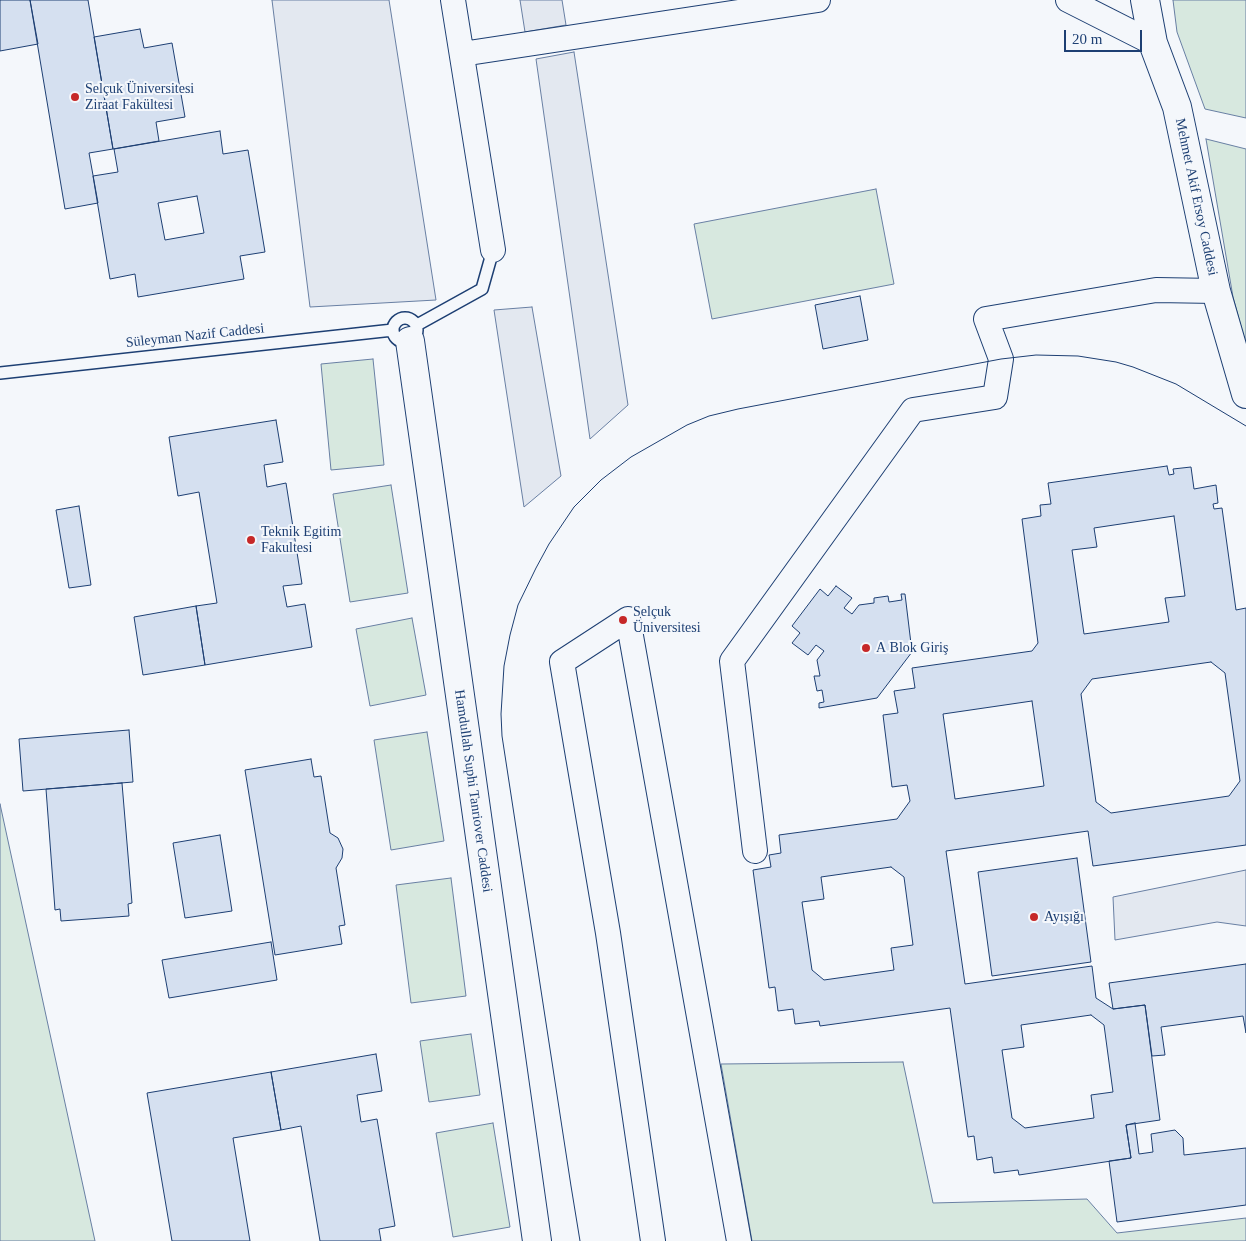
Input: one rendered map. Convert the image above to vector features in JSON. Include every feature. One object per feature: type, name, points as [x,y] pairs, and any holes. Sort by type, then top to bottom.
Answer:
[{"type":"street","points":[[454,0],[493,250]]},
{"type":"street","points":[[462,54],[818,0]]},
{"type":"street","points":[[1068,0],[1153,42]]},
{"type":"street","name":"Mehmet Akif Ersoy Caddesi","points":[[1146,0],[1153,42],[1177,107],[1216,291],[1246,394]]},
{"type":"street","points":[[755,851],[732,661],[913,410],[995,397],[1001,359],[986,319],[1156,290],[1216,291]]},
{"type":"street","name":"Hamdullah Suphi Tanriover Caddesi","points":[[406,332],[537,1241]]},
{"type":"street","points":[[654,1241],[608,933],[562,662],[628,619],[739,1241]]},
{"type":"lane","points":[[406,332],[482,289],[493,250]]},
{"type":"lane","name":"Süleyman Nazif Caddesi","points":[[0,373],[406,332]]},
{"type":"shaded area","points":[[272,0],[389,0],[436,300],[310,307]]},
{"type":"shaded area","points":[[520,0],[562,0],[566,25],[525,32]]},
{"type":"shaded area","points":[[1173,0],[1246,0],[1246,118],[1205,109],[1177,32]]},
{"type":"shaded area","points":[[574,52],[628,405],[590,439],[536,59]]},
{"type":"shaded area","points":[[1206,139],[1246,149],[1246,345],[1233,297]]},
{"type":"shaded area","points":[[876,189],[894,284],[712,319],[694,224]]},
{"type":"shaded area","points":[[532,307],[561,476],[524,507],[494,310]]},
{"type":"shaded area","points":[[373,359],[384,465],[331,470],[321,364]]},
{"type":"shaded area","points":[[391,485],[408,593],[350,602],[333,494]]},
{"type":"shaded area","points":[[412,618],[426,695],[370,706],[356,629]]},
{"type":"shaded area","points":[[427,732],[444,841],[391,850],[374,740]]},
{"type":"shaded area","points":[[0,804],[95,1241],[0,1241]]},
{"type":"shaded area","points":[[1246,870],[1246,926],[1217,922],[1115,940],[1113,897]]},
{"type":"shaded area","points":[[451,878],[466,996],[411,1003],[396,885]]},
{"type":"shaded area","points":[[471,1034],[480,1095],[429,1102],[420,1041]]},
{"type":"shaded area","points":[[903,1062],[933,1203],[1087,1199],[1117,1233],[1246,1218],[1246,1241],[752,1241],[721,1064]]},
{"type":"shaded area","points":[[493,1123],[510,1227],[453,1237],[436,1133]]},
{"type":"building","points":[[0,0],[30,0],[38,44],[0,51]]},
{"type":"building","name":"Selçuk Üniversitesi Ziraat Fakültesi","points":[[30,0],[88,0],[113,149],[89,153],[98,203],[65,209]]},
{"type":"building","points":[[140,29],[144,48],[172,43],[185,117],[156,122],[159,141],[113,149],[94,37]]},
{"type":"building","points":[[220,131],[223,154],[248,150],[265,252],[240,256],[244,279],[138,297],[135,274],[110,279],[93,176],[118,172],[114,149]],"holes":[[[197,196],[204,233],[165,240],[158,203]]]},
{"type":"building","points":[[860,296],[868,340],[823,349],[815,305]]},
{"type":"building","name":"Teknik Egitim Fakultesi","points":[[276,420],[283,462],[264,465],[267,487],[286,483],[302,584],[283,586],[287,607],[305,604],[312,647],[205,665],[196,606],[217,603],[199,492],[178,496],[169,437]]},
{"type":"building","points":[[1167,466],[1169,475],[1174,474],[1173,469],[1191,467],[1194,489],[1216,485],[1218,503],[1213,504],[1214,509],[1222,508],[1236,610],[1246,608],[1246,845],[1093,866],[1088,831],[946,851],[965,984],[1092,966],[1096,998],[1113,1009],[1145,1005],[1160,1120],[1126,1125],[1131,1158],[1019,1175],[1018,1170],[994,1173],[992,1157],[977,1160],[974,1136],[968,1137],[950,1008],[820,1026],[819,1021],[795,1024],[793,1009],[778,1011],[775,987],[769,988],[753,870],[771,867],[769,855],[781,853],[779,835],[897,819],[910,801],[907,785],[892,787],[883,715],[898,713],[894,691],[915,688],[912,668],[1032,651],[1038,643],[1022,519],[1041,516],[1040,505],[1051,504],[1048,483]],"holes":[[[1174,516],[1185,596],[1165,598],[1169,622],[1084,634],[1072,550],[1097,547],[1094,528]],[[1211,662],[1225,673],[1240,781],[1229,796],[1111,813],[1096,802],[1081,694],[1092,679]],[[1032,701],[1044,786],[955,799],[943,714]],[[891,867],[904,877],[913,945],[891,948],[894,970],[824,980],[812,970],[802,902],[824,899],[821,877]],[[1091,1015],[1104,1025],[1113,1092],[1091,1095],[1094,1118],[1025,1128],[1012,1118],[1002,1050],[1024,1047],[1021,1025]]]},
{"type":"building","points":[[79,506],[91,585],[69,588],[56,510]]},
{"type":"building","name":"A Blok Giriş","points":[[836,586],[852,598],[844,608],[852,614],[859,605],[874,603],[874,598],[888,596],[889,602],[902,600],[901,594],[905,594],[912,652],[877,698],[819,708],[819,703],[824,702],[822,690],[817,691],[814,676],[820,676],[817,660],[824,651],[816,645],[808,655],[792,643],[800,633],[792,626],[820,589],[828,596]]},
{"type":"building","points":[[196,606],[205,665],[143,675],[134,617]]},
{"type":"building","points":[[129,730],[133,782],[23,791],[19,739]]},
{"type":"building","points":[[311,759],[314,777],[321,776],[330,833],[338,838],[343,849],[342,858],[336,868],[345,925],[339,926],[342,944],[275,955],[245,770]]},
{"type":"building","points":[[122,783],[132,903],[128,904],[129,916],[61,921],[60,909],[55,910],[46,789]]},
{"type":"building","points":[[220,835],[232,911],[185,918],[173,843]]},
{"type":"building","name":"Ayışığı","points":[[1077,858],[1091,962],[992,976],[978,872]]},
{"type":"building","points":[[271,942],[277,980],[169,998],[162,960]]},
{"type":"building","points":[[1246,964],[1246,1033],[1243,1016],[1161,1027],[1165,1055],[1152,1056],[1145,1005],[1113,1009],[1109,983]]},
{"type":"building","points":[[376,1054],[382,1091],[357,1095],[361,1122],[377,1119],[395,1226],[379,1229],[381,1241],[320,1241],[301,1126],[281,1130],[271,1072]]},
{"type":"building","points":[[271,1072],[281,1130],[233,1138],[250,1241],[172,1241],[147,1093]]},
{"type":"building","points":[[1135,1123],[1139,1154],[1153,1152],[1151,1134],[1175,1130],[1183,1138],[1184,1155],[1246,1148],[1246,1205],[1117,1222],[1109,1161],[1131,1158],[1126,1125]]},
{"type":"tram line","points":[[580,1241],[502,736],[501,714],[504,666],[518,605],[549,544],[574,507],[601,480],[631,457],[687,425],[709,416],[1001,359],[1036,355],[1078,356],[1116,362],[1176,384],[1246,426]]},
{"type":"place","name":"Selçuk Üniversitesi Ziraat Fakültesi","points":[[75,97]]},
{"type":"place","name":"Teknik Egitim Fakultesi","points":[[251,540]]},
{"type":"place","name":"Selçuk Üniversitesi","points":[[623,620]]},
{"type":"place","name":"A Blok Giriş","points":[[866,648]]},
{"type":"place","name":"Ayışığı","points":[[1034,917]]}]
